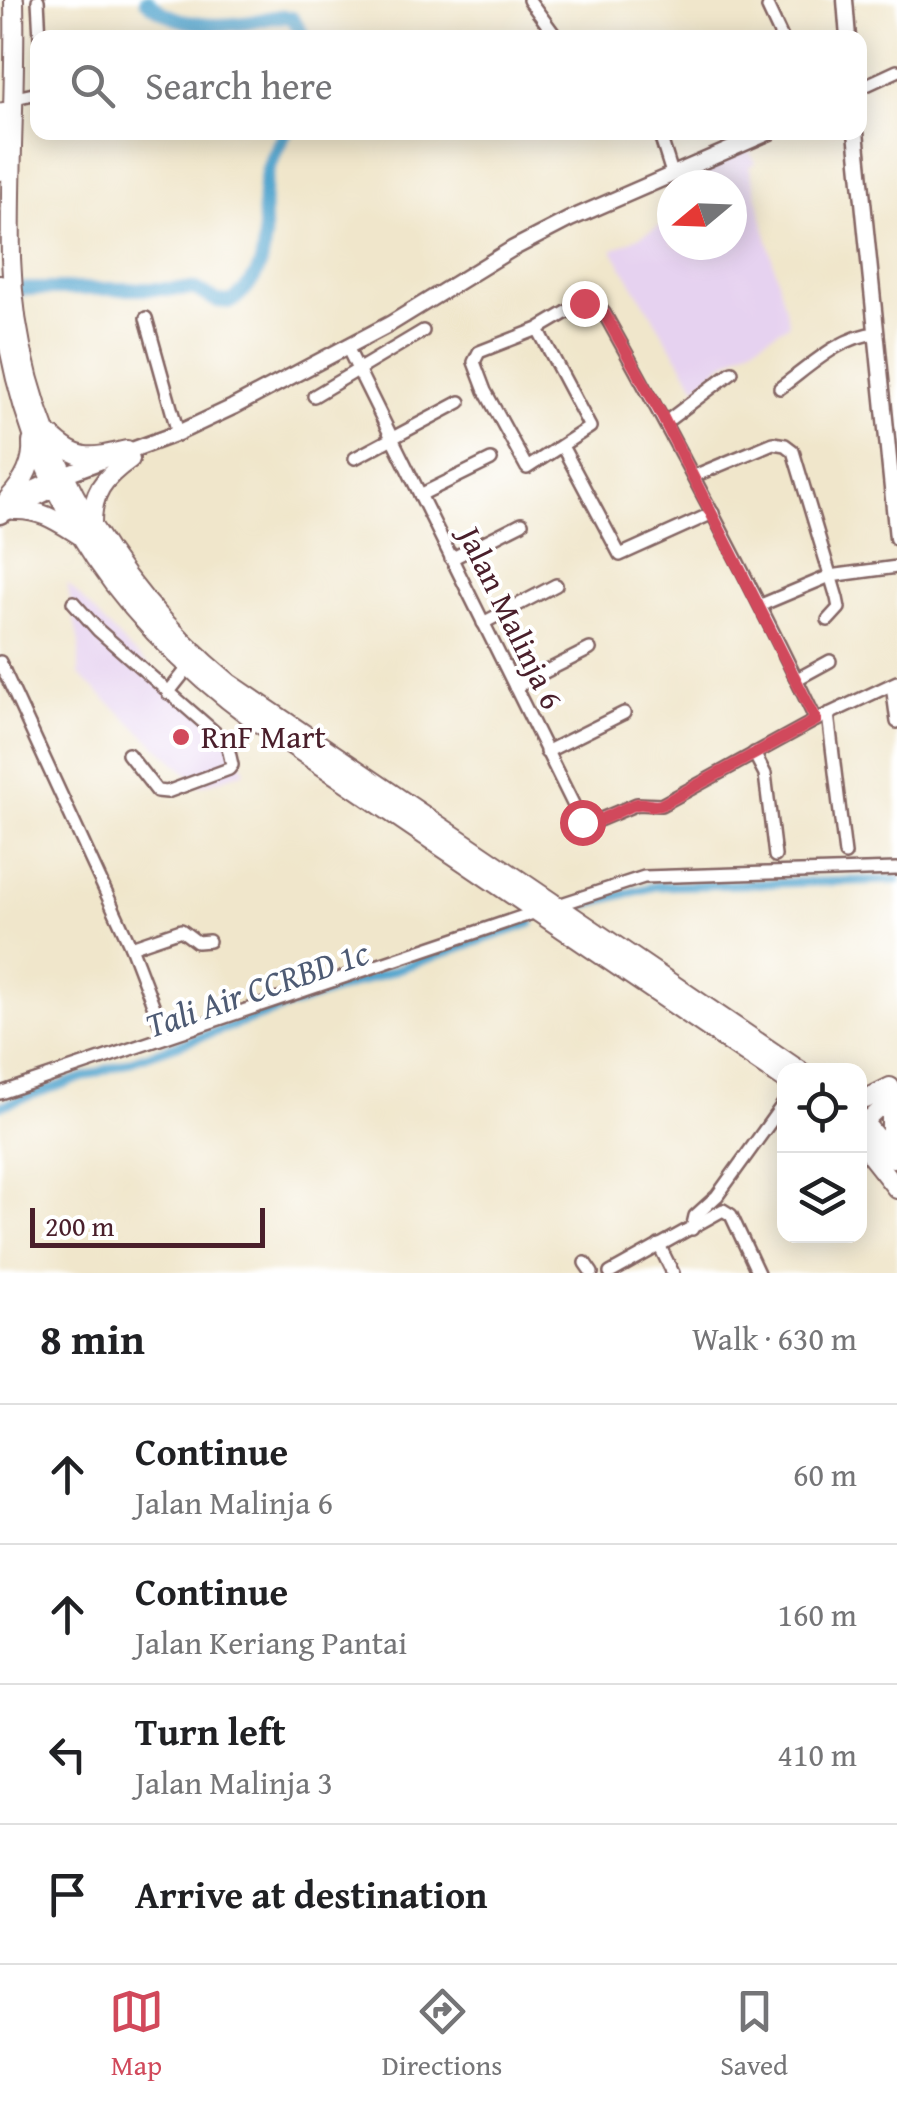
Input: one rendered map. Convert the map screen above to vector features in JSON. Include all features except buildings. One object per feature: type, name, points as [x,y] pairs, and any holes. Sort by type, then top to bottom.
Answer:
[{"type":"highway","points":[[3,0],[6,280],[10,316],[38,432],[59,482],[148,626],[187,668],[256,721],[788,1063]]},
{"type":"highway","points":[[0,171],[14,0]]},
{"type":"highway","points":[[38,432],[84,458],[128,455]]},
{"type":"highway","points":[[38,432],[27,472],[6,507],[30,510],[86,531],[167,626],[229,684],[549,908],[777,1075]]},
{"type":"highway","points":[[86,531],[99,486],[128,455]]},
{"type":"highway","points":[[867,1099],[895,1088]]},
{"type":"highway","points":[[894,1158],[891,1112],[895,1088]]},
{"type":"highway","points":[[867,1128],[894,1158]]},
{"type":"highway","points":[[867,1151],[897,1188]]},
{"type":"main road","points":[[844,0],[847,30]]},
{"type":"main road","points":[[678,170],[742,140]]},
{"type":"main road","points":[[857,140],[876,333],[891,405],[897,538]]},
{"type":"main road","points":[[6,507],[171,436],[348,348],[512,249],[657,180]]},
{"type":"main road","points":[[867,1115],[895,1088]]},
{"type":"street","points":[[38,0],[40,30]]},
{"type":"street","points":[[530,0],[551,30]]},
{"type":"street","points":[[768,8],[778,30]]},
{"type":"street","points":[[867,85],[897,71]]},
{"type":"street","points":[[6,106],[30,96]]},
{"type":"street","points":[[662,140],[671,170]]},
{"type":"street","points":[[538,329],[590,427],[527,468],[474,362],[480,352],[538,329],[577,306],[594,302],[666,422],[797,679],[822,716],[844,854]]},
{"type":"street","points":[[146,318],[171,436]]},
{"type":"street","points":[[314,396],[423,331]]},
{"type":"street","points":[[780,388],[831,351],[865,334],[876,333]]},
{"type":"street","name":"Jalan Malinja 6","points":[[348,348],[582,822],[594,822],[637,804],[654,808],[754,752]]},
{"type":"street","points":[[666,422],[732,372]]},
{"type":"street","points":[[355,458],[460,402]]},
{"type":"street","points":[[694,476],[764,446],[786,444],[793,451],[839,608],[828,620]]},
{"type":"street","points":[[562,446],[620,555],[713,513]]},
{"type":"street","points":[[420,496],[491,460]]},
{"type":"street","points":[[451,559],[522,523]]},
{"type":"street","points":[[761,605],[830,576],[897,567]]},
{"type":"street","points":[[483,623],[556,584]]},
{"type":"street","points":[[73,602],[98,630],[227,743],[232,766],[167,792],[157,791],[128,754]]},
{"type":"street","points":[[515,687],[590,650]]},
{"type":"street","points":[[0,662],[131,947],[165,1036]]},
{"type":"street","points":[[797,679],[830,662]]},
{"type":"street","points":[[168,693],[187,668]]},
{"type":"street","points":[[775,856],[765,774],[754,752],[895,684],[897,722]]},
{"type":"street","points":[[546,752],[624,712]]},
{"type":"street","points":[[0,1093],[644,877],[897,869]]},
{"type":"street","points":[[131,947],[178,931],[197,942],[208,940]]},
{"type":"street","points":[[692,1229],[695,1216],[717,1196],[777,1112]]},
{"type":"street","points":[[610,1273],[723,1210],[731,1215],[758,1273]]},
{"type":"street","points":[[658,1245],[674,1273]]},
{"type":"shaded area","points":[[748,148],[755,163],[749,166],[789,324],[725,362],[696,387],[612,250],[657,228],[657,260],[747,260],[747,170],[695,170]]},
{"type":"shaded area","points":[[67,583],[126,646],[228,732],[245,771],[201,786],[79,675],[79,644]]},
{"type":"waterway","points":[[146,0],[179,20],[205,25],[292,18],[300,30]]},
{"type":"waterway","points":[[6,289],[195,289],[217,301],[231,302],[257,272],[264,240],[264,189],[268,169],[282,140]]},
{"type":"waterway","name":"Tali Air CCRBD 1c","points":[[582,905],[656,886],[897,880]]},
{"type":"waterway","name":"Tali Air CCRBD 1c","points":[[0,1106],[531,923]]},
{"type":"place","name":"RnF Mart","points":[[181,737]]},
{"type":"route","points":[[582,822],[594,822],[637,804],[654,808],[661,805],[816,720],[660,412],[604,313],[594,302],[584,303]]}]
